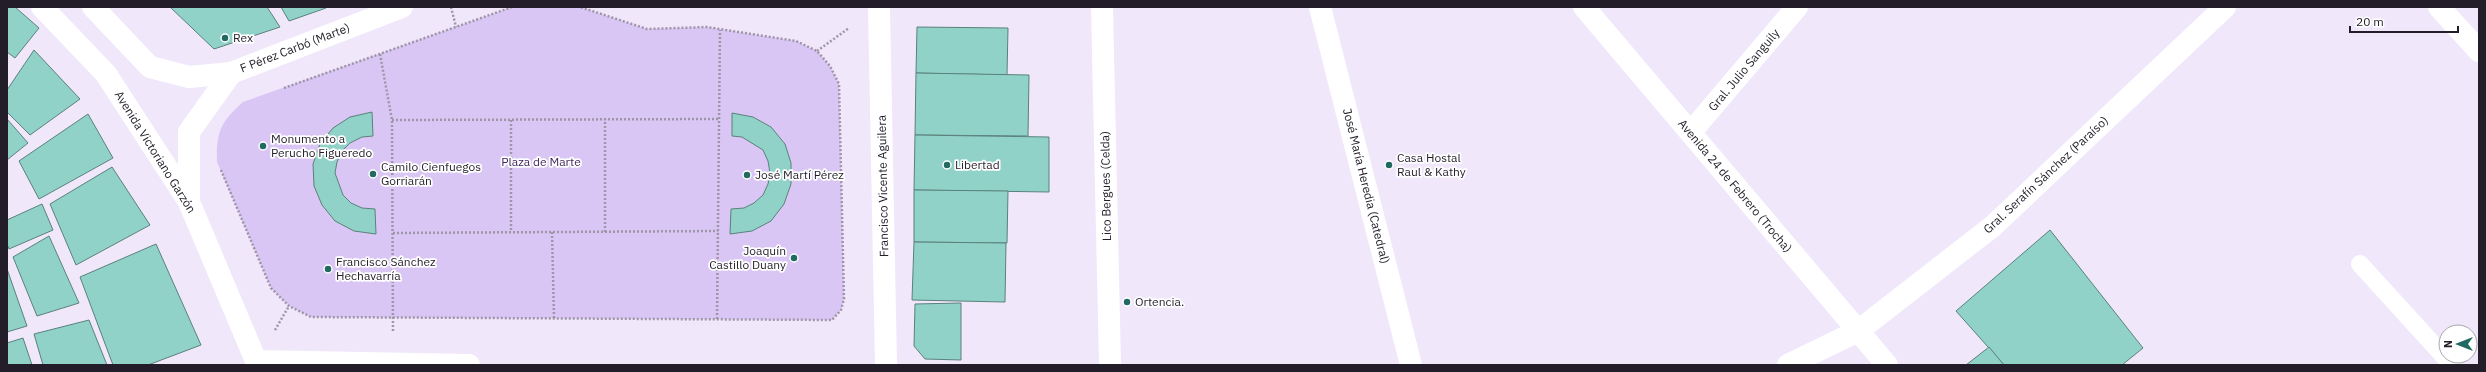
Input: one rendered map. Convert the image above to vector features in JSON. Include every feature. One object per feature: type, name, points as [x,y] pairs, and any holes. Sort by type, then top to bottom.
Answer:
[{"type":"main road","name":"Avenida Victoriano Garzón","points":[[42,7],[106,74],[189,202],[249,363]]},
{"type":"main road","points":[[93,7],[150,67],[189,77],[231,73]]},
{"type":"main road","name":"F Pérez Carbó (Marte)","points":[[189,202],[189,132],[231,73],[402,7]]},
{"type":"main road","name":"Francisco Vicente Aguilera","points":[[880,7],[886,365]]},
{"type":"main road","name":"Lico Bergues (Celda)","points":[[1102,7],[1110,365]]},
{"type":"main road","name":"José María Heredia (Catedral)","points":[[1320,7],[1411,365]]},
{"type":"main road","name":"Avenida 24 de Febrero (Trocha)","points":[[1584,7],[1887,365]]},
{"type":"main road","name":"Gral. Julio Sanguily","points":[[1690,132],[1797,7]]},
{"type":"main road","name":"Gral. Serafín Sánchez (Paraíso)","points":[[1788,365],[1858,332],[1993,226],[2225,7]]},
{"type":"main road","points":[[2439,7],[2479,51]]},
{"type":"main road","points":[[249,363],[469,365]]},
{"type":"lane","points":[[2360,264],[2452,365]]},
{"type":"path","points":[[451,7],[456,27]]},
{"type":"path","points":[[280,89],[512,7]]},
{"type":"path","points":[[220,169],[271,288],[289,306],[311,317],[832,320],[841,310],[844,299],[839,84],[830,66],[817,51],[796,41],[707,27],[647,29],[580,7]]},
{"type":"path","points":[[717,319],[720,29]]},
{"type":"path","points":[[380,54],[392,120],[393,364]]},
{"type":"path","points":[[605,119],[605,232]]},
{"type":"path","points":[[392,120],[719,119]]},
{"type":"path","points":[[511,120],[511,232]]},
{"type":"path","points":[[393,233],[718,231]]},
{"type":"path","points":[[552,232],[554,318]]},
{"type":"green space","name":"Plaza de Marte","points":[[512,7],[580,7],[647,29],[707,27],[796,41],[817,51],[830,66],[839,84],[844,299],[841,310],[832,320],[311,317],[289,306],[271,288],[217,162],[219,135],[221,128],[230,115],[243,102]]},
{"type":"building","points":[[7,7],[15,7],[39,28],[15,58],[7,52]]},
{"type":"building","name":"Rex","points":[[170,7],[267,7],[280,27],[214,49]]},
{"type":"building","points":[[281,7],[325,7],[326,8],[289,21]]},
{"type":"building","points":[[917,27],[1008,28],[1007,75],[916,73]]},
{"type":"building","points":[[34,50],[80,99],[30,135],[7,112],[7,90]]},
{"type":"building","points":[[916,73],[1029,75],[1028,136],[915,135]]},
{"type":"building","points":[[372,112],[373,136],[362,137],[350,143],[342,151],[337,162],[335,173],[343,195],[351,203],[362,208],[375,209],[376,234],[354,231],[335,221],[322,205],[314,186],[313,164],[320,144],[333,128],[350,117]]},
{"type":"building","points":[[732,113],[753,117],[771,127],[785,144],[791,163],[791,184],[784,204],[771,221],[752,231],[730,234],[731,209],[744,208],[754,203],[763,195],[768,184],[770,173],[768,161],[763,150],[742,137],[732,136]]},
{"type":"building","points":[[88,114],[113,158],[39,199],[19,161]]},
{"type":"building","points":[[7,119],[28,143],[7,160]]},
{"type":"building","points":[[915,135],[1049,137],[1049,192],[914,190]]},
{"type":"building","points":[[112,167],[150,225],[76,265],[50,204]]},
{"type":"building","points":[[914,190],[1008,191],[1007,243],[914,242]]},
{"type":"building","points":[[42,204],[53,230],[9,249],[7,244],[7,220]]},
{"type":"building","points":[[2050,230],[2143,348],[2122,365],[2004,365],[1956,311]]},
{"type":"building","points":[[49,236],[79,303],[37,316],[13,257]]},
{"type":"building","points":[[914,242],[1006,243],[1005,302],[912,300]]},
{"type":"building","points":[[156,244],[201,345],[148,365],[113,365],[80,277]]},
{"type":"building","points":[[7,269],[27,326],[7,332]]},
{"type":"building","points":[[961,303],[961,360],[925,359],[914,346],[915,304]]},
{"type":"building","points":[[89,320],[107,365],[43,365],[34,334]]},
{"type":"building","points":[[23,338],[32,365],[7,365],[7,343]]},
{"type":"building","points":[[1989,347],[2004,365],[1966,365]]},
{"type":"place","name":"Rex","points":[[225,38]]},
{"type":"place","name":"Monumento a Perucho Figueredo","points":[[263,146]]},
{"type":"place","name":"Libertad","points":[[947,165]]},
{"type":"place","name":"Casa Hostal Raul & Kathy","points":[[1389,165]]},
{"type":"place","name":"Camilo Cienfuegos Gorriarán","points":[[373,174]]},
{"type":"place","name":"José Martí Pérez","points":[[747,175]]},
{"type":"place","name":"Joaquín Castillo Duany","points":[[794,258]]},
{"type":"place","name":"Francisco Sánchez Hechavarría","points":[[328,269]]},
{"type":"place","name":"Ortencia.","points":[[1127,302]]}]
